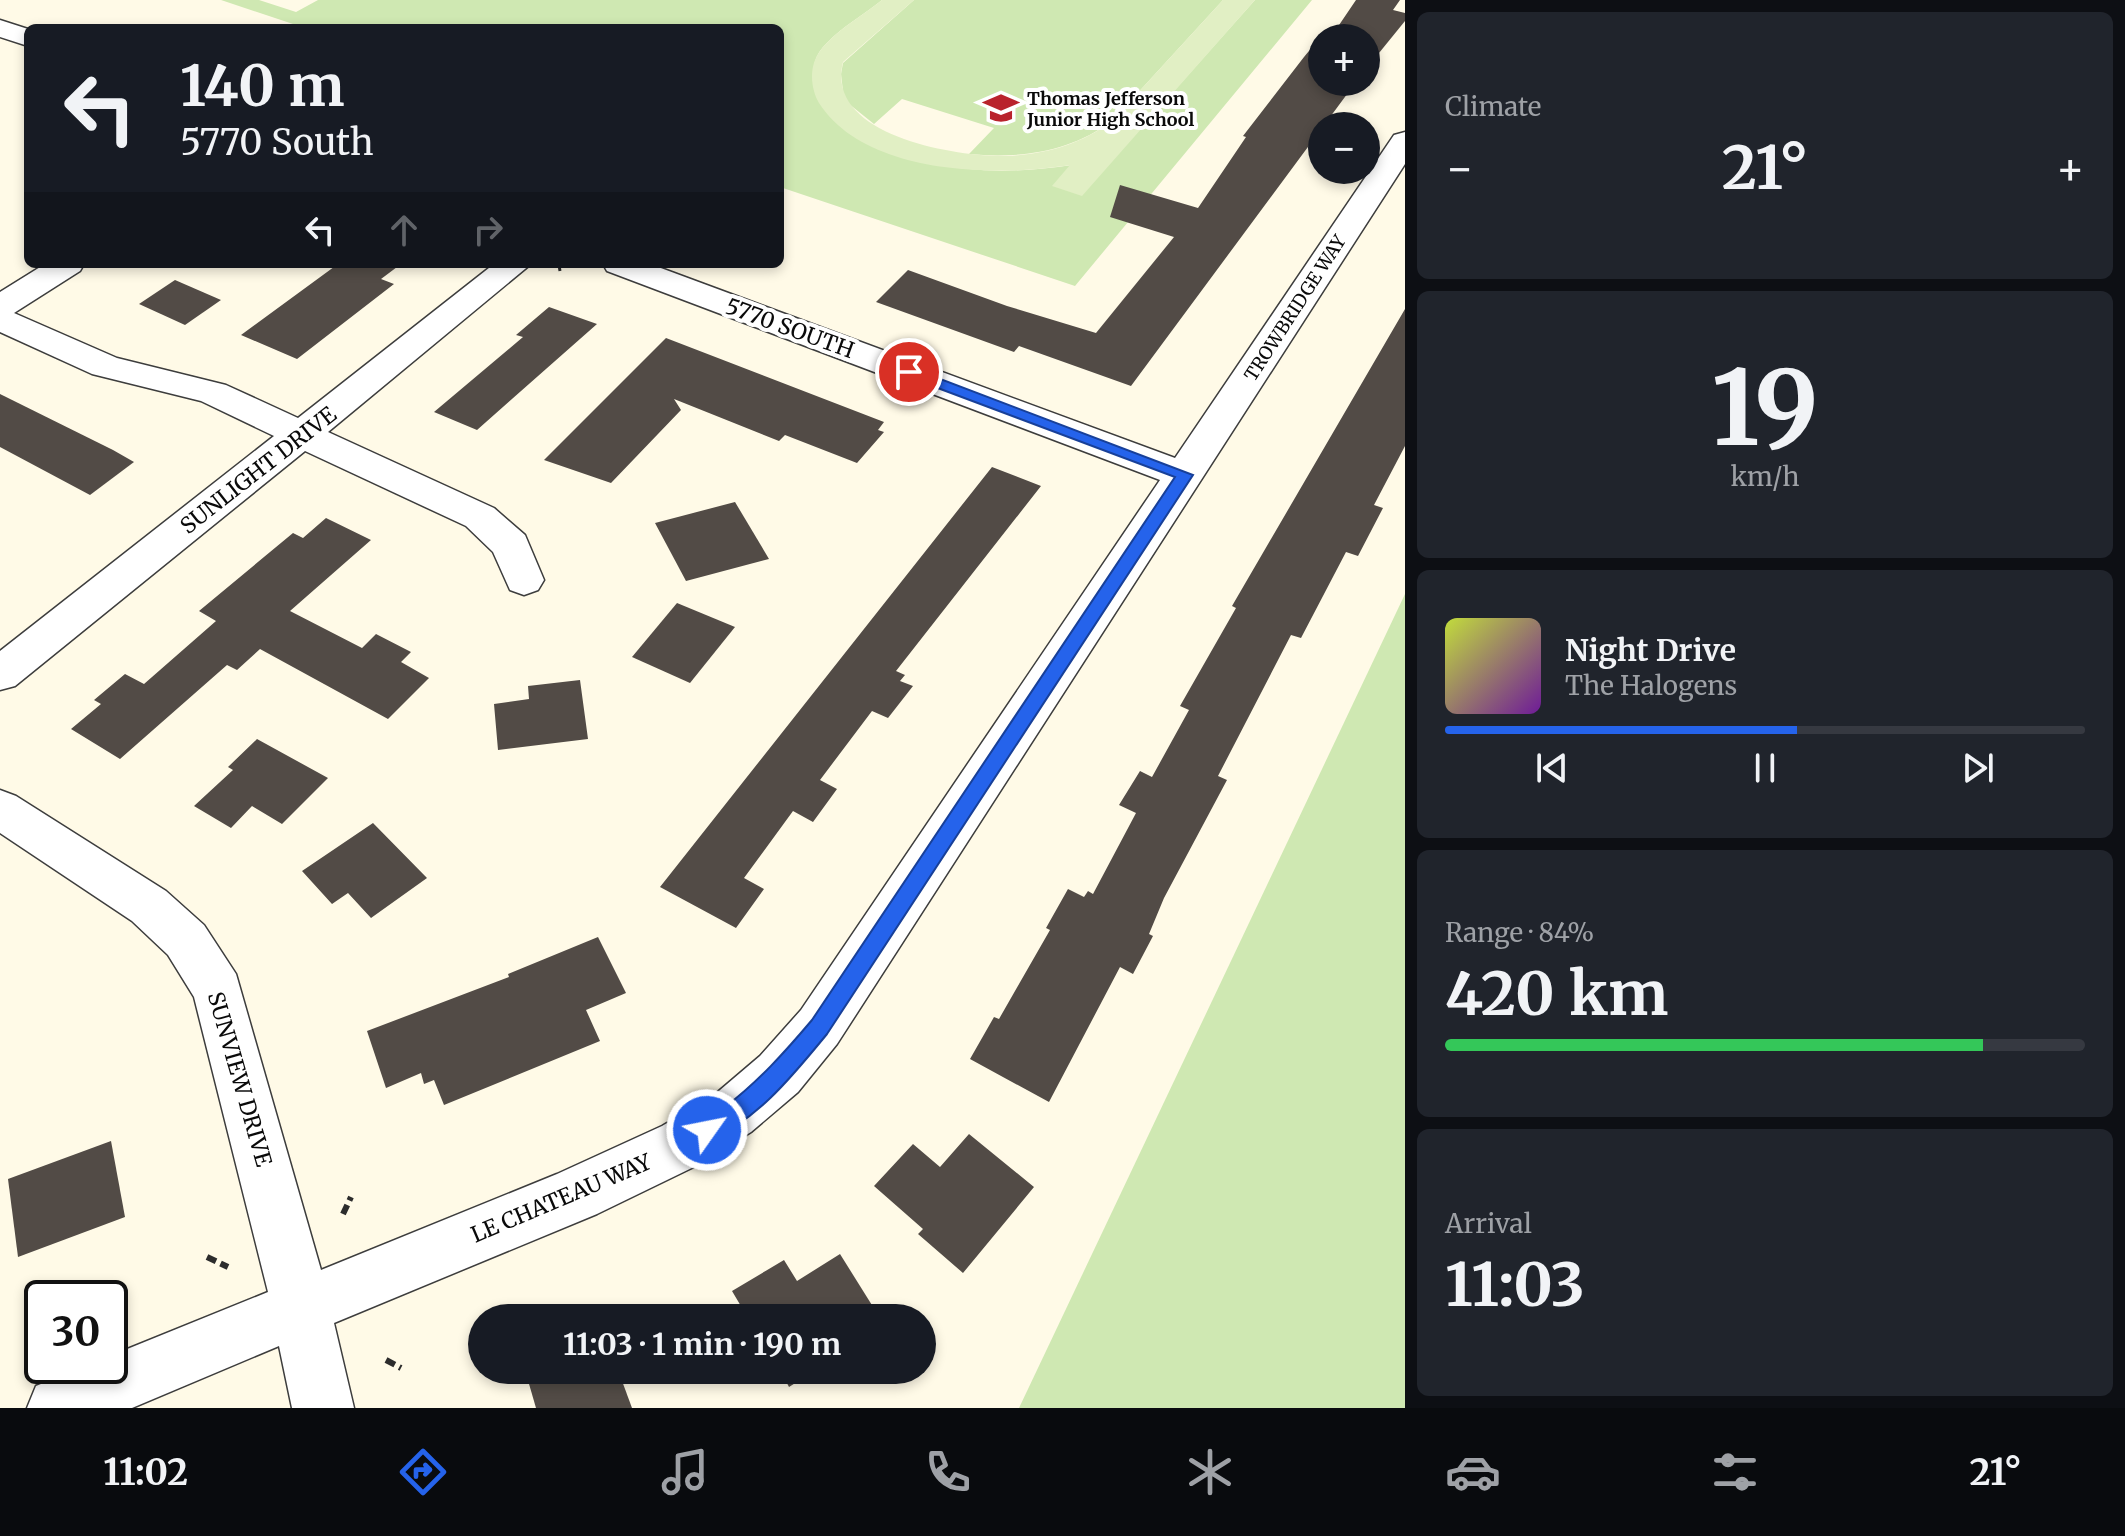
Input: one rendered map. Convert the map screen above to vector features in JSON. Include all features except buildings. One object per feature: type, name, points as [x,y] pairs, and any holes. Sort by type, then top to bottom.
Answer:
[{"type":"street","points":[[0,28],[24,37]]},
{"type":"street","name":"TROWBRIDGE WAY","points":[[1185,475],[1405,141]]},
{"type":"street","points":[[0,307],[62,268]]},
{"type":"street","name":"SUNLIGHT DRIVE","points":[[0,674],[510,268]]},
{"type":"street","name":"5770 SOUTH","points":[[630,268],[1185,475]]},
{"type":"street","points":[[0,319],[105,366],[213,393],[480,517],[511,545],[524,580]]},
{"type":"street","name":"LE CHATEAU WAY","points":[[58,1408],[577,1194],[681,1145],[732,1114],[779,1074],[819,1027],[1185,475]]},
{"type":"street","name":"SUNVIEW DRIVE","points":[[0,809],[149,906],[186,940],[218,990],[301,1307],[323,1408]]},
{"type":"path","points":[[343,1214],[351,1197]]},
{"type":"path","points":[[207,1257],[228,1267]]},
{"type":"path","points":[[386,1360],[401,1368]]},
{"type":"green space","points":[[221,0],[259,0],[296,12],[318,0],[882,0],[833,37],[817,57],[813,70],[815,91],[829,114],[850,130],[887,149],[938,165],[1017,170],[1072,165],[1081,195],[1255,0],[1312,0],[1075,286],[784,188],[784,24],[293,24]]},
{"type":"green space","points":[[882,0],[914,0],[843,62],[843,87],[854,108],[873,125],[899,137],[958,152],[1008,156],[1063,146],[1100,129],[1112,121],[1223,0],[1255,0],[1082,196],[1052,186],[1070,165],[1006,170],[934,166],[867,145],[840,127],[816,97],[812,83],[814,63],[833,37]]},
{"type":"green space","points":[[914,0],[1223,0],[1112,121],[1096,132],[1044,151],[988,155],[969,154],[994,128],[902,99],[874,124],[844,100],[843,63]]},
{"type":"green space","points":[[1405,594],[1405,1408],[1019,1408]]},
{"type":"place","name":"Thomas Jefferson Junior High School","points":[[1001,108]]},
{"type":"route","points":[[707,1130],[732,1114],[779,1074],[819,1027],[1185,475],[909,372]]}]
